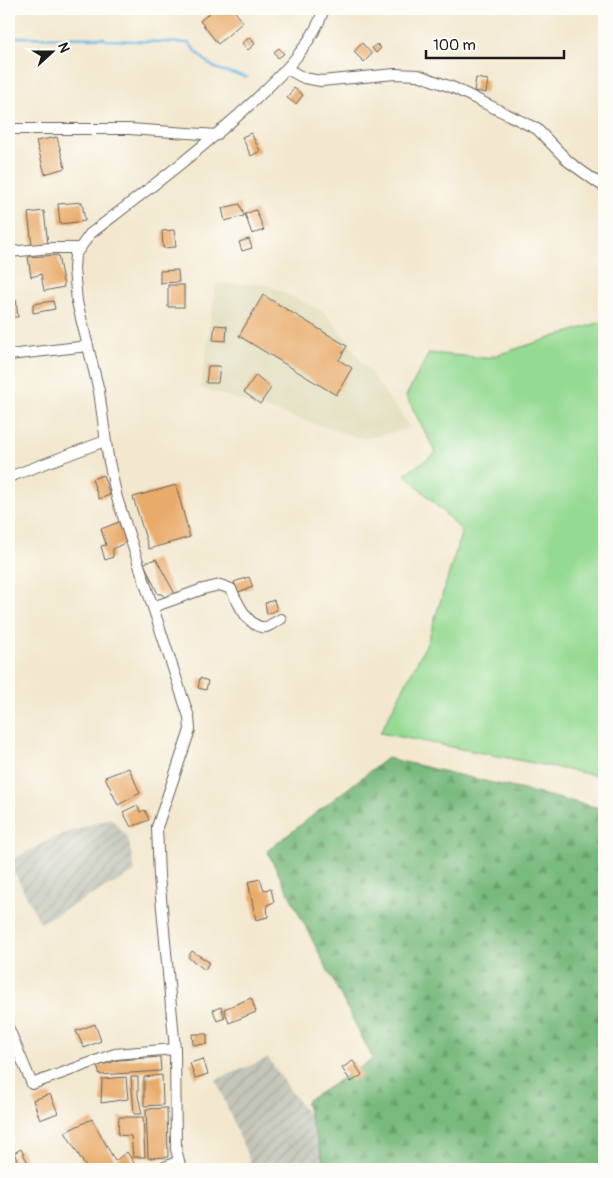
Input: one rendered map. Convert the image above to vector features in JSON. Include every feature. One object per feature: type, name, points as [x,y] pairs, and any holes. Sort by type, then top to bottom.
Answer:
[{"type":"street","points":[[181,1168],[176,1149],[176,1049],[159,876],[157,827],[190,730],[190,717],[117,498],[105,440],[99,391],[77,302],[74,269],[75,255],[78,248],[90,234],[217,135],[287,69],[308,40],[324,9]]},
{"type":"street","points":[[287,69],[304,78],[321,81],[395,74],[418,75],[454,88],[537,129],[569,162],[604,187]]},
{"type":"street","points":[[9,129],[128,128],[217,135]]},
{"type":"street","points":[[9,252],[51,248],[78,248]]},
{"type":"street","points":[[9,355],[88,346]]},
{"type":"street","points":[[9,478],[105,440]]},
{"type":"street","points":[[153,608],[203,589],[220,585],[231,589],[242,610],[255,625],[266,627],[280,619]]},
{"type":"street","points":[[9,1028],[32,1084],[115,1054],[176,1049]]},
{"type":"street","points":[[160,1169],[174,1164],[181,1168]]},
{"type":"shaded area","points":[[216,283],[267,285],[326,313],[411,428],[363,439],[201,388]]},
{"type":"shaded area","points":[[111,818],[128,838],[135,872],[40,923],[9,862],[54,837]]},
{"type":"shaded area","points":[[268,1058],[318,1130],[325,1169],[253,1169],[216,1080]]},
{"type":"green space","points":[[604,321],[604,777],[380,733],[428,641],[462,531],[405,474],[436,453],[406,396],[429,353],[487,358]]},
{"type":"green space","points":[[387,758],[604,809],[604,1169],[326,1169],[305,1102],[373,1059],[267,851]]},
{"type":"building","points":[[214,9],[233,9],[243,22],[218,44],[200,21]]},
{"type":"building","points":[[250,37],[255,44],[248,50],[242,43]]},
{"type":"building","points":[[362,43],[372,54],[364,62],[354,52]]},
{"type":"building","points":[[377,44],[381,48],[376,53],[372,48]]},
{"type":"building","points":[[279,48],[284,54],[278,58],[274,52]]},
{"type":"building","points":[[476,78],[488,80],[486,93],[474,91]]},
{"type":"building","points":[[294,88],[303,95],[296,104],[287,98]]},
{"type":"building","points":[[251,133],[260,151],[251,156],[242,137]]},
{"type":"building","points":[[57,137],[65,168],[45,174],[36,141]]},
{"type":"building","points":[[82,202],[85,221],[60,224],[58,204]]},
{"type":"building","points":[[240,204],[244,216],[225,221],[222,208]]},
{"type":"building","points":[[256,210],[264,230],[252,234],[245,214]]},
{"type":"building","points":[[44,211],[48,244],[32,246],[28,213]]},
{"type":"building","points":[[174,230],[176,247],[163,248],[162,231]]},
{"type":"building","points":[[249,239],[252,248],[242,251],[239,242]]},
{"type":"building","points":[[58,255],[64,287],[44,291],[41,274],[31,277],[28,257]]},
{"type":"building","points":[[178,270],[179,282],[160,283],[160,271]]},
{"type":"building","points":[[168,285],[184,285],[184,307],[168,307]]},
{"type":"building","points":[[263,295],[347,346],[339,360],[352,368],[336,395],[239,336]]},
{"type":"building","points":[[16,300],[18,317],[9,317],[9,301]]},
{"type":"building","points":[[53,301],[55,309],[33,313],[33,304]]},
{"type":"building","points":[[215,325],[227,326],[226,341],[213,340]]},
{"type":"building","points":[[208,366],[220,366],[218,383],[206,383]]},
{"type":"building","points":[[256,375],[271,388],[260,404],[244,392]]},
{"type":"building","points":[[103,475],[110,495],[99,499],[92,479]]},
{"type":"building","points":[[176,485],[190,537],[149,549],[133,497]]},
{"type":"building","points":[[119,522],[126,542],[113,549],[113,557],[105,560],[101,546],[106,545],[101,529]]},
{"type":"building","points":[[156,559],[175,594],[165,598],[162,594],[158,594],[144,563]]},
{"type":"building","points":[[249,577],[253,587],[238,592],[234,582]]},
{"type":"building","points":[[274,600],[277,610],[267,614],[265,603]]},
{"type":"building","points":[[200,678],[208,681],[206,690],[198,688]]},
{"type":"building","points":[[129,768],[140,793],[118,805],[105,777]]},
{"type":"building","points":[[137,805],[140,812],[145,810],[149,820],[131,827],[123,812]]},
{"type":"building","points":[[260,879],[264,890],[271,889],[274,902],[267,905],[268,917],[256,920],[248,882]]},
{"type":"building","points":[[192,951],[209,962],[205,970],[188,957]]},
{"type":"building","points":[[251,998],[256,1012],[229,1023],[224,1009]]},
{"type":"building","points":[[221,1007],[225,1018],[217,1021],[213,1010]]},
{"type":"building","points":[[95,1024],[101,1041],[84,1048],[76,1031]]},
{"type":"building","points":[[192,1034],[207,1034],[207,1044],[193,1045]]},
{"type":"building","points":[[160,1057],[161,1071],[100,1075],[97,1066],[119,1060]]},
{"type":"building","points":[[203,1059],[208,1074],[195,1078],[190,1063]]},
{"type":"building","points":[[353,1061],[362,1075],[351,1082],[342,1068]]},
{"type":"building","points":[[162,1075],[163,1105],[144,1106],[144,1077]]},
{"type":"building","points":[[126,1077],[128,1099],[101,1103],[102,1079]]},
{"type":"building","points":[[131,1077],[138,1077],[138,1096],[142,1114],[134,1114]]},
{"type":"building","points":[[50,1094],[58,1113],[40,1120],[33,1100]]},
{"type":"building","points":[[167,1108],[168,1157],[148,1158],[146,1109]]},
{"type":"building","points":[[119,1117],[143,1117],[145,1157],[133,1157],[131,1136],[118,1135]]},
{"type":"building","points":[[92,1119],[115,1161],[127,1152],[138,1169],[87,1169],[65,1132]]},
{"type":"building","points":[[21,1149],[31,1169],[21,1169],[14,1153]]},
{"type":"building","points":[[12,1155],[19,1169],[12,1169],[9,1163],[9,1156]]},
{"type":"waterway","points":[[9,37],[104,38],[106,40],[189,43],[202,58],[214,67],[247,77]]}]
